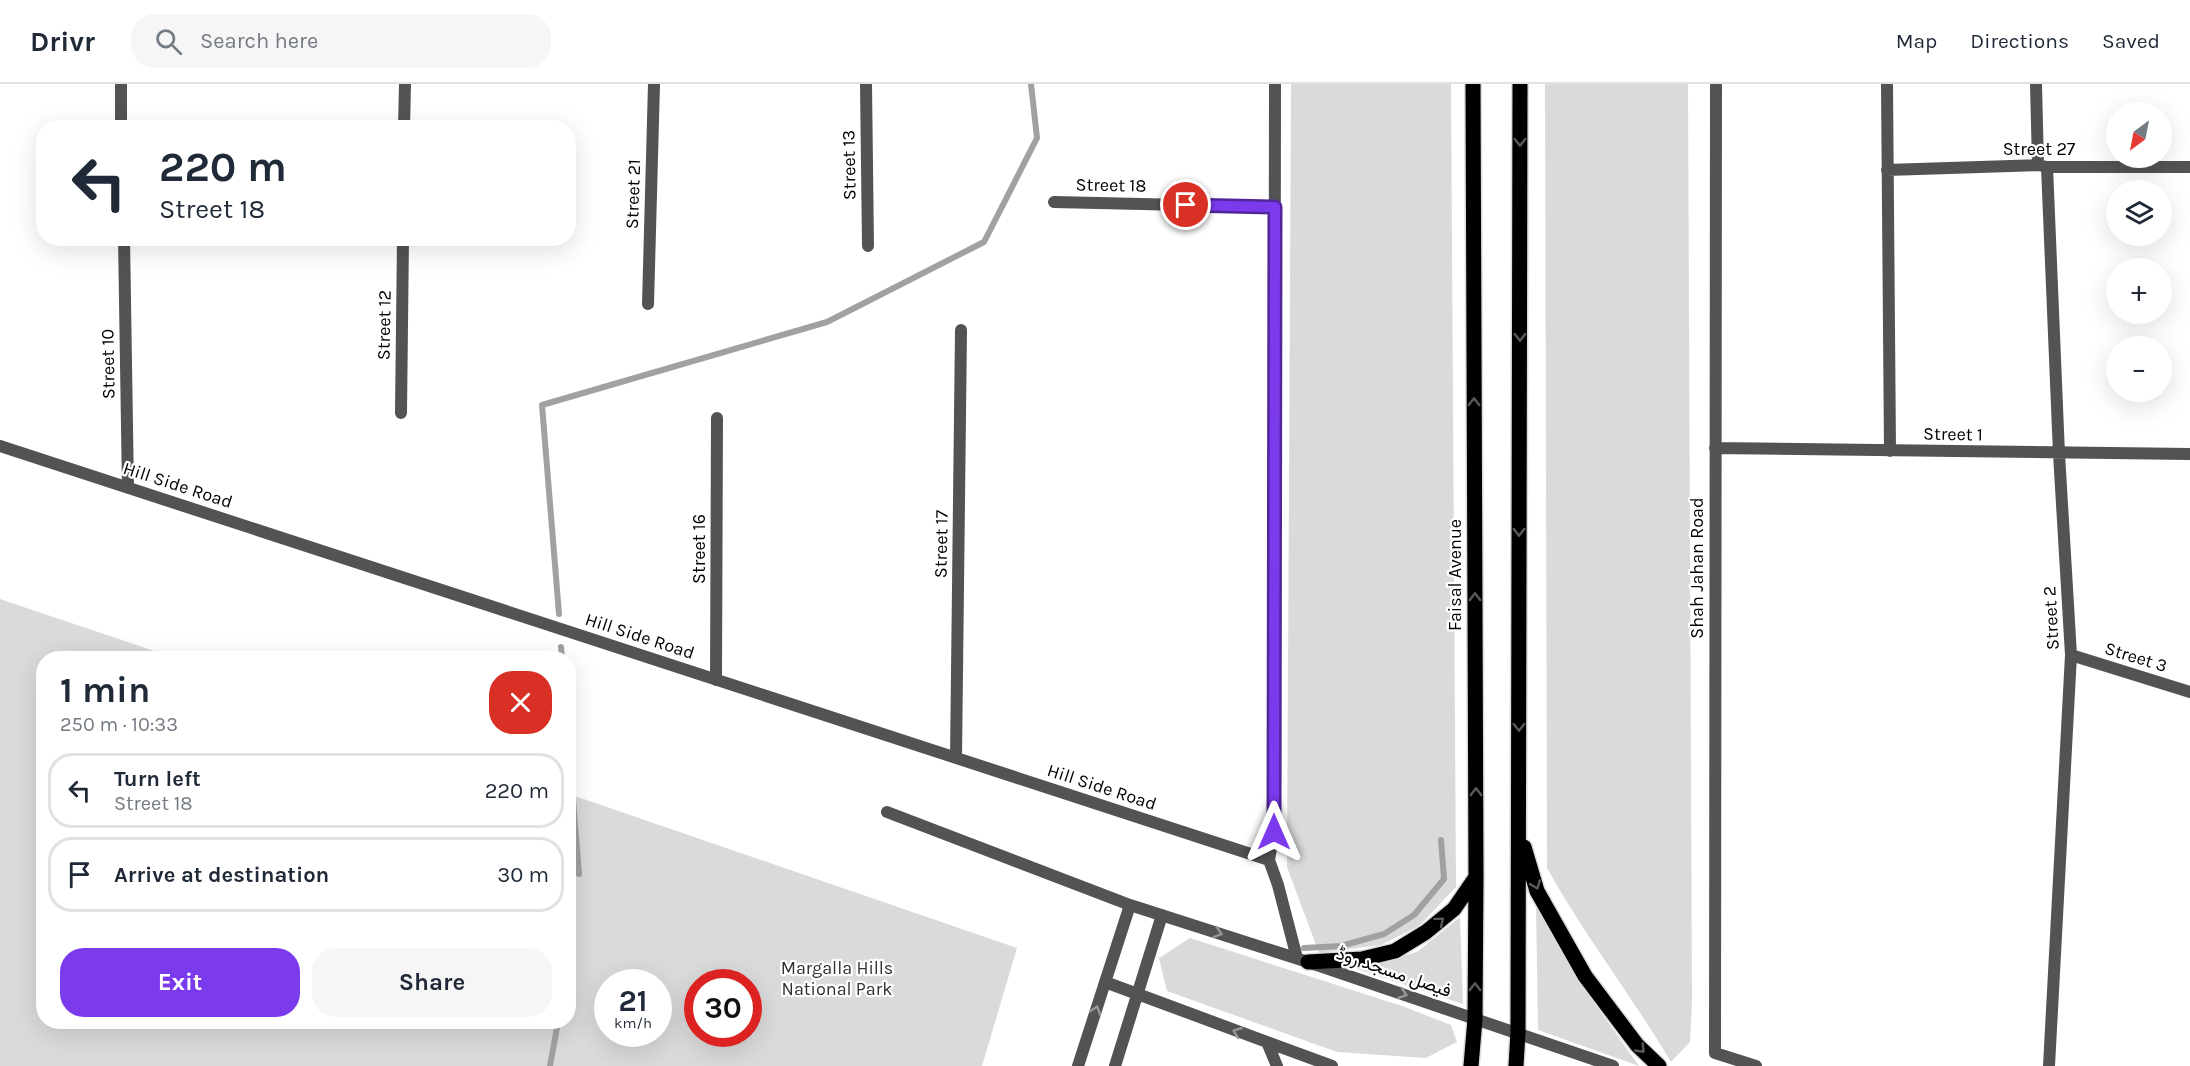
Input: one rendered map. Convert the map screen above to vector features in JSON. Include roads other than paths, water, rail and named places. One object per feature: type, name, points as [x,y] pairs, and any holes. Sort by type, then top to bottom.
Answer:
[{"type":"main road","name":"Faisal Avenue","points":[[1471,1066],[1475,1019],[1476,877],[1473,84]]},
{"type":"main road","points":[[1516,1066],[1519,830],[1520,84]]},
{"type":"main road","points":[[1519,830],[1537,891],[1585,976],[1637,1045],[1659,1066]]},
{"type":"main road","points":[[1302,960],[1362,959],[1395,951],[1426,932],[1454,909],[1476,877]]},
{"type":"street","points":[[121,84],[122,120]]},
{"type":"street","points":[[404,120],[405,84]]},
{"type":"street","name":"Street 21","points":[[648,304],[654,84]]},
{"type":"street","name":"Street 13","points":[[866,84],[868,246]]},
{"type":"street","points":[[1275,84],[1274,832],[1269,860],[1302,960]]},
{"type":"street","name":"Shah Jahan Road","points":[[1716,84],[1715,1053],[1756,1066]]},
{"type":"street","points":[[1887,84],[1890,450]]},
{"type":"street","name":"Street 2","points":[[2036,84],[2071,655],[2049,1066]]},
{"type":"street","name":"Street 27","points":[[1887,170],[2042,166],[2190,167]]},
{"type":"street","name":"Street 18","points":[[1054,202],[1275,207]]},
{"type":"street","name":"Street 10","points":[[124,246],[128,488]]},
{"type":"street","name":"Street 12","points":[[402,413],[403,246]]},
{"type":"street","name":"Street 17","points":[[956,758],[961,330]]},
{"type":"street","name":"Street 16","points":[[716,680],[717,418]]},
{"type":"street","name":"Hill Side Road","points":[[0,446],[1269,860]]},
{"type":"street","name":"Street 1","points":[[1715,448],[2190,454]]},
{"type":"street","name":"Street 3","points":[[2071,655],[2190,692]]},
{"type":"street","name":"فیصل مسجد روڈ","points":[[887,812],[1130,905],[1302,960],[1614,1066]]},
{"type":"street","points":[[1078,1066],[1130,905]]},
{"type":"street","points":[[1115,1066],[1162,915]]},
{"type":"street","points":[[1106,982],[1332,1066]]},
{"type":"street","points":[[1267,1042],[1277,1066]]},
{"type":"waterway","points":[[559,614],[542,405],[827,322],[984,242],[1037,138],[1031,84]]},
{"type":"waterway","points":[[561,647],[561,651]]},
{"type":"waterway","points":[[576,837],[579,874]]},
{"type":"waterway","points":[[1304,948],[1341,946],[1384,934],[1414,915],[1444,879],[1441,840]]},
{"type":"waterway","points":[[550,1066],[557,1029]]},
{"type":"park label","name":"Margalla Hills National Park","points":[[837,978]]}]
